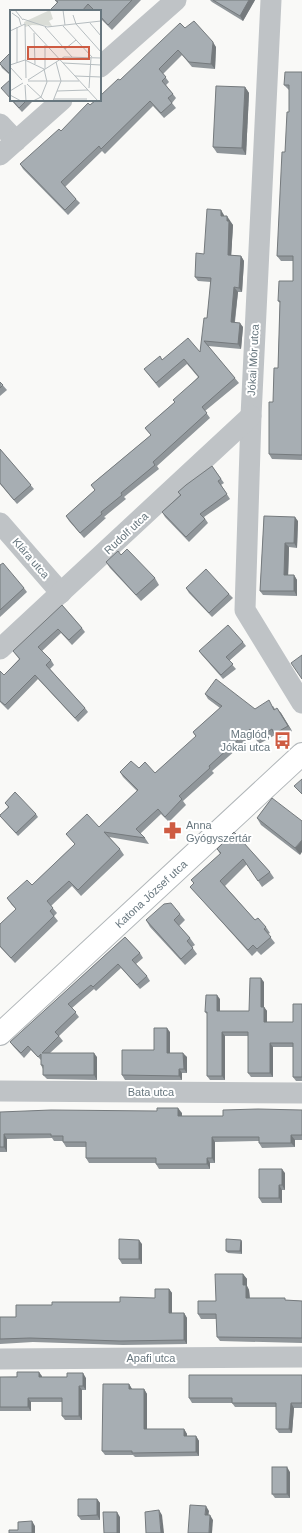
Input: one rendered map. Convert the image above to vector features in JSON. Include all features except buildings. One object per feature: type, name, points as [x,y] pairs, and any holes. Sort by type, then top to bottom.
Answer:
[{"type":"main road","name":"Katona József utca","points":[[0,1034],[302,754]]},
{"type":"street","points":[[101,66],[176,0]]},
{"type":"street","name":"Jókai Mór utca","points":[[271,0],[251,416],[245,610],[302,703]]},
{"type":"street","points":[[0,156],[61,101]]},
{"type":"street","points":[[0,124],[16,141]]},
{"type":"street","name":"Rudolf utca","points":[[0,649],[251,416]]},
{"type":"street","name":"Klára utca","points":[[0,523],[61,593]]},
{"type":"street","name":"Bata utca","points":[[0,1092],[302,1093]]},
{"type":"street","name":"Apafi utca","points":[[0,1360],[302,1358]]},
{"type":"place","name":"Maglód, Jókai utca","points":[[283,740]]},
{"type":"place","name":"Anna Gyógyszertár","points":[[173,831]]}]
